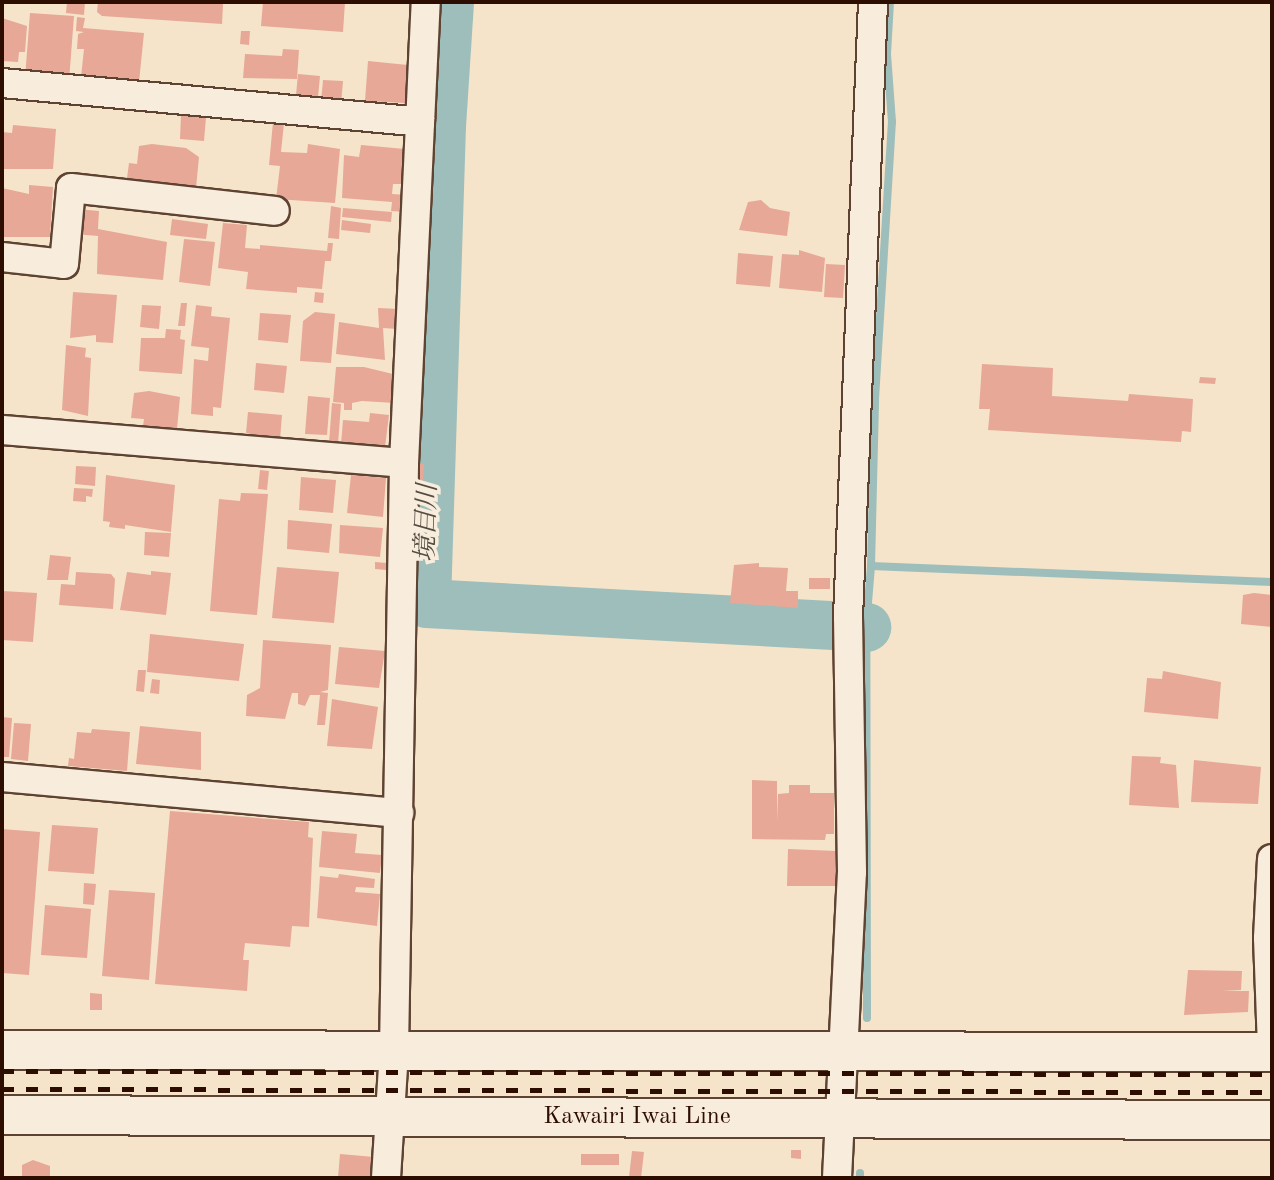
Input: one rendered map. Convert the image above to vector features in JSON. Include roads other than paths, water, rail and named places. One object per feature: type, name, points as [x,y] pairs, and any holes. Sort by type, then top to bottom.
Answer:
[{"type":"main road","points":[[2,1050],[1272,1050]]},
{"type":"main road","name":"Kawairi Iwai Line","points":[[2,1115],[390,1119],[840,1117],[1272,1120]]},
{"type":"street","points":[[386,1178],[394,1050],[404,463],[426,2]]},
{"type":"street","points":[[837,1178],[852,873],[848,627],[873,2]]},
{"type":"street","points":[[2,83],[420,122]]},
{"type":"street","points":[[2,257],[64,264],[71,188],[275,211]]},
{"type":"street","points":[[2,430],[404,463]]},
{"type":"street","points":[[2,777],[399,813]]},
{"type":"street","points":[[1272,859],[1268,938],[1272,1050]]},
{"type":"waterway","name":"境目川","points":[[449,2],[441,125],[426,603],[866,627]]},
{"type":"waterway","points":[[871,566],[875,399],[892,122],[887,54],[890,2]]},
{"type":"waterway","points":[[867,1018],[866,627],[871,566],[1272,582]]},
{"type":"waterway","points":[[860,1173],[860,1178]]},
{"type":"railway","points":[[2,1071],[1272,1074]]},
{"type":"railway","points":[[2,1089],[1272,1092]]}]
